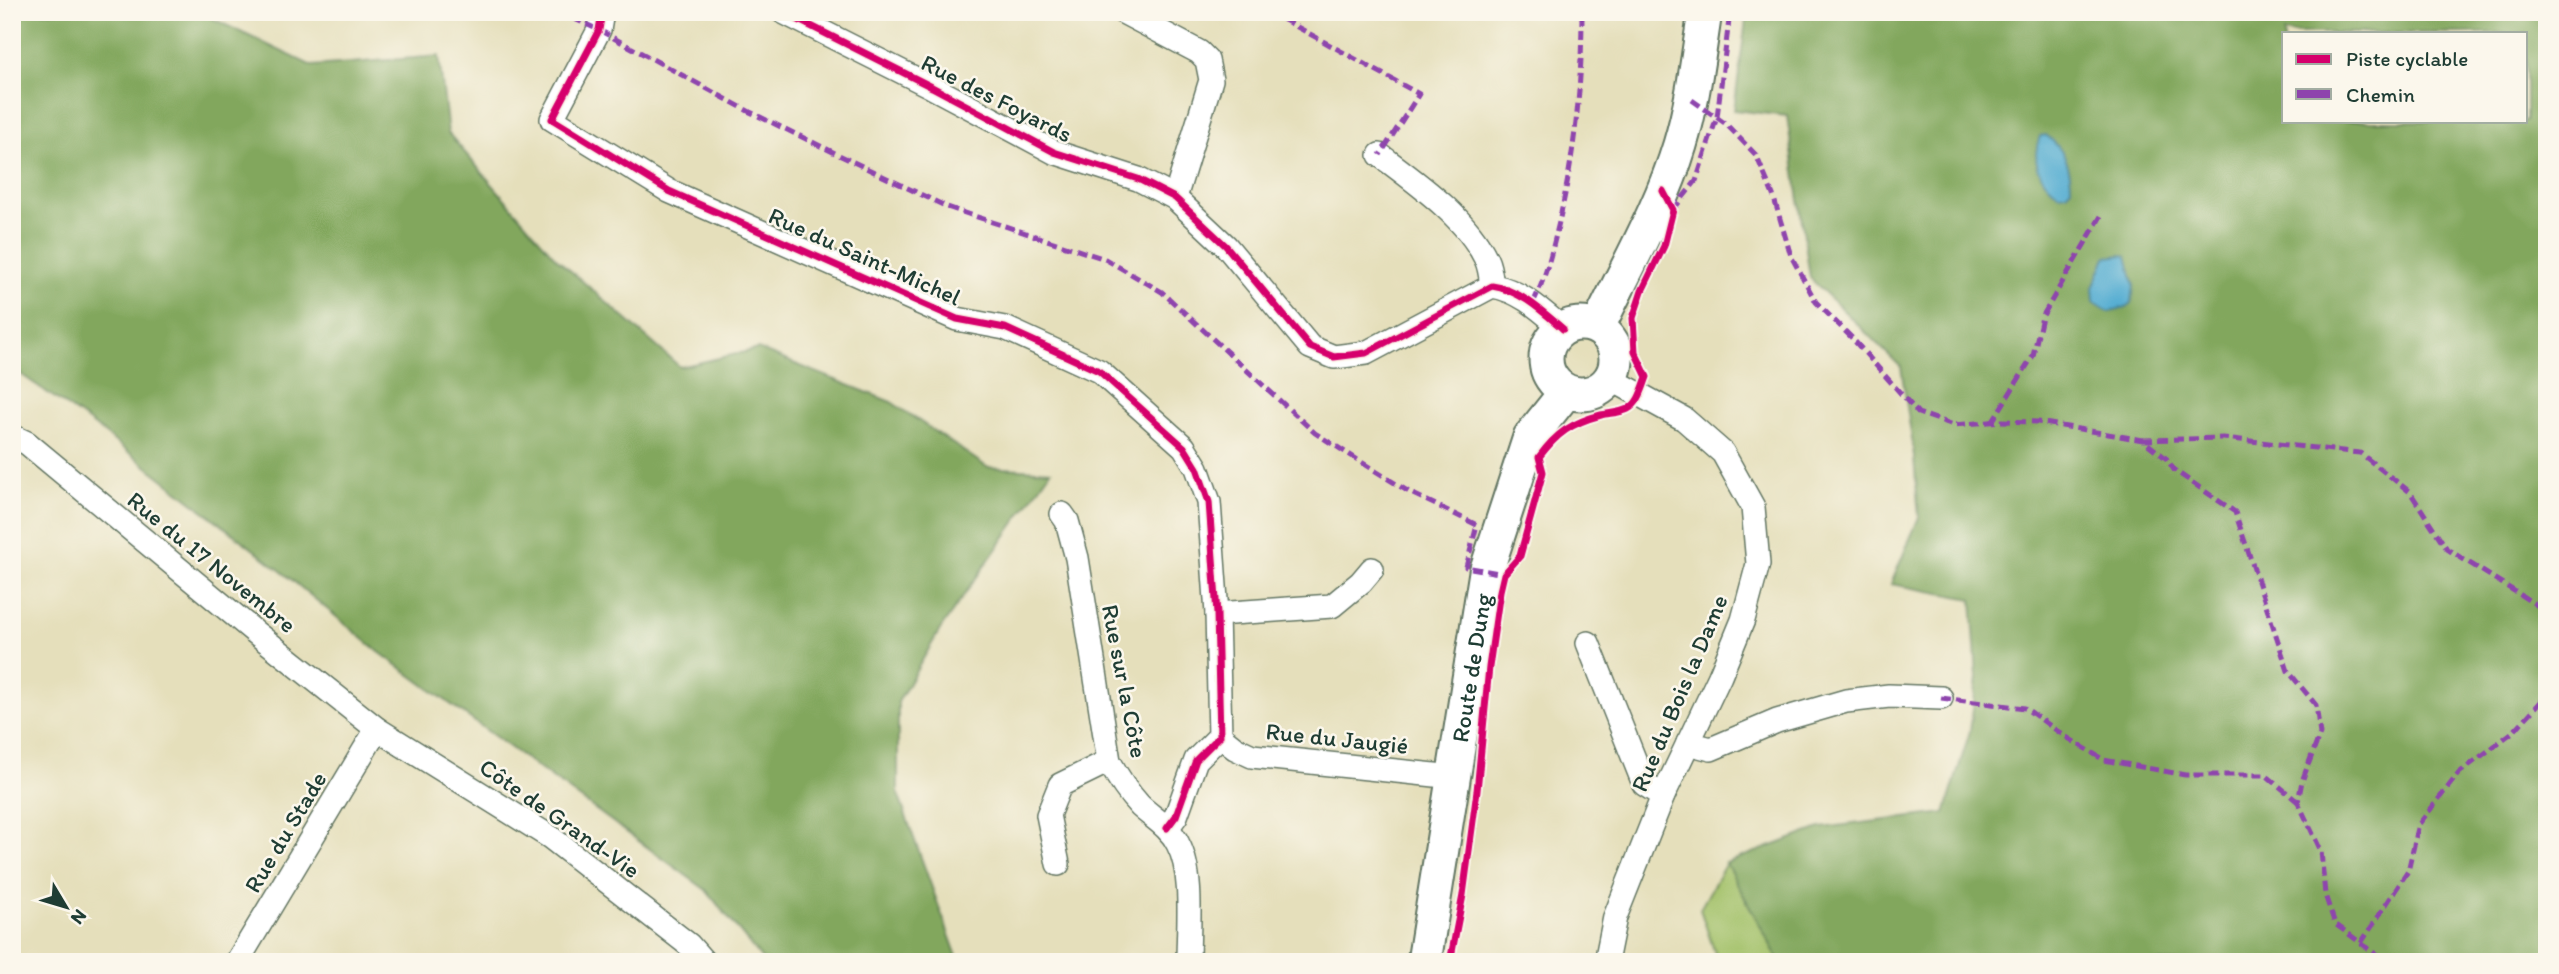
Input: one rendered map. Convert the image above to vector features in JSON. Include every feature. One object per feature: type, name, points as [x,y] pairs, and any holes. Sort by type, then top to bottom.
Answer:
[{"type":"street","name":"Rue des Foyards","points":[[783,12],[1054,152],[1138,179],[1175,198],[1226,246],[1310,347],[1334,357],[1366,353],[1492,286]]},
{"type":"street","points":[[1123,12],[1199,52],[1207,60],[1211,80],[1175,198]]},
{"type":"street","points":[[1598,327],[1663,191],[1680,146],[1692,100],[1705,12]]},
{"type":"street","name":"Rue du Saint-Michel","points":[[600,21],[552,119],[669,191],[957,319],[1005,328],[1100,371],[1184,447],[1197,468],[1209,502],[1217,614],[1220,736]]},
{"type":"street","points":[[1380,155],[1421,186],[1474,237],[1488,262],[1492,286],[1505,288],[1533,303],[1563,328]]},
{"type":"street","points":[[1580,323],[1598,327],[1609,337],[1616,350],[1617,365],[1611,379],[1591,394],[1566,392],[1554,382],[1547,369],[1546,354],[1552,339],[1563,328],[1580,323]]},
{"type":"street","name":"Rue du Bois la Dame","points":[[1606,962],[1615,917],[1663,796],[1720,676],[1743,620],[1758,564],[1753,507],[1723,453],[1684,419],[1611,379]]},
{"type":"street","name":"Route de Dung","points":[[1424,962],[1486,572],[1530,438],[1566,392]]},
{"type":"street","name":"Rue du 17 Novembre","points":[[12,436],[27,443],[256,633],[377,729]]},
{"type":"street","name":"Rue sur la Côte","points":[[1062,514],[1067,521],[1077,558],[1109,761],[1123,787],[1167,828],[1178,843],[1186,868],[1188,962]]},
{"type":"street","points":[[1217,614],[1332,606],[1361,582],[1371,569]]},
{"type":"street","points":[[1588,642],[1644,784],[1663,796]]},
{"type":"street","points":[[1688,743],[1711,749],[1777,721],[1846,701],[1889,696],[1941,698]]},
{"type":"street","name":"Rue du Stade","points":[[237,962],[377,729]]},
{"type":"street","name":"Côte de Grand-Vie","points":[[377,729],[550,837],[688,945],[704,962]]},
{"type":"street","points":[[1167,828],[1176,816],[1196,760],[1220,736]]},
{"type":"street","name":"Rue du Jaugié","points":[[1220,736],[1235,748],[1252,756],[1454,777]]},
{"type":"street","points":[[1058,864],[1048,816],[1060,785],[1109,761]]},
{"type":"green space","points":[[12,12],[199,12],[312,66],[439,56],[448,133],[555,257],[680,367],[758,349],[891,402],[987,467],[1051,471],[941,628],[898,702],[898,794],[959,962],[764,962],[706,890],[379,652],[281,571],[91,423],[12,368]]},
{"type":"green space","points":[[1747,12],[2547,12],[2547,962],[1780,962],[1726,863],[1820,828],[1945,813],[1970,731],[1977,678],[1972,599],[1891,584],[1919,517],[1913,447],[1901,367],[1810,278],[1787,116],[1734,110]]},
{"type":"green space","points":[[1726,863],[1780,962],[1718,962],[1700,909]]},
{"type":"water","points":[[2046,135],[2062,152],[2068,165],[2071,188],[2066,193],[2059,194],[2052,188],[2038,168],[2037,144],[2040,136]]},
{"type":"water","points":[[2127,256],[2134,284],[2132,302],[2126,307],[2108,312],[2094,302],[2093,288],[2106,257]]},
{"type":"marked path","points":[[559,12],[599,30],[750,112],[947,207],[1105,259],[1162,292],[1315,433],[1409,492],[1477,525],[1466,567],[1504,574]]},
{"type":"marked path","points":[[1270,12],[1419,94],[1380,155]]},
{"type":"marked path","points":[[1533,303],[1551,254],[1569,170],[1579,91],[1582,12]]},
{"type":"marked path","points":[[1673,210],[1696,181],[1717,117],[1730,12]]},
{"type":"marked path","points":[[1692,100],[1726,124],[1756,155],[1773,195],[1791,256],[1816,302],[1918,413],[1954,425],[2001,421],[2038,422],[2143,440],[2167,459],[2174,470],[2235,512],[2288,671],[2316,705],[2320,734],[2302,781],[2298,802],[2321,851],[2325,895],[2335,924],[2387,962]]},
{"type":"marked path","points":[[1992,422],[2033,356],[2042,317],[2101,216]]},
{"type":"marked path","points":[[2143,440],[2223,438],[2360,453],[2410,492],[2447,549],[2547,614]]},
{"type":"marked path","points":[[2361,943],[2408,871],[2419,824],[2459,773],[2514,731],[2547,695]]},
{"type":"marked path","points":[[1941,698],[2025,708],[2104,760],[2185,775],[2266,775],[2298,802]]},
{"type":"cycle path","points":[[602,12],[599,30],[552,119],[669,191],[957,319],[1005,328],[1099,371],[1184,447],[1197,468],[1209,502],[1217,614],[1220,736],[1196,760],[1176,816],[1167,828]]},
{"type":"cycle path","points":[[783,12],[1054,152],[1138,179],[1175,198],[1226,246],[1310,347],[1334,357],[1366,353],[1492,286],[1521,297],[1563,329]]},
{"type":"cycle path","points":[[1450,962],[1463,895],[1477,791],[1489,667],[1504,574],[1520,556],[1543,472],[1539,457],[1552,441],[1573,425],[1632,407],[1642,390],[1647,377],[1635,352],[1633,318],[1642,291],[1664,246],[1673,210],[1663,191]]}]
